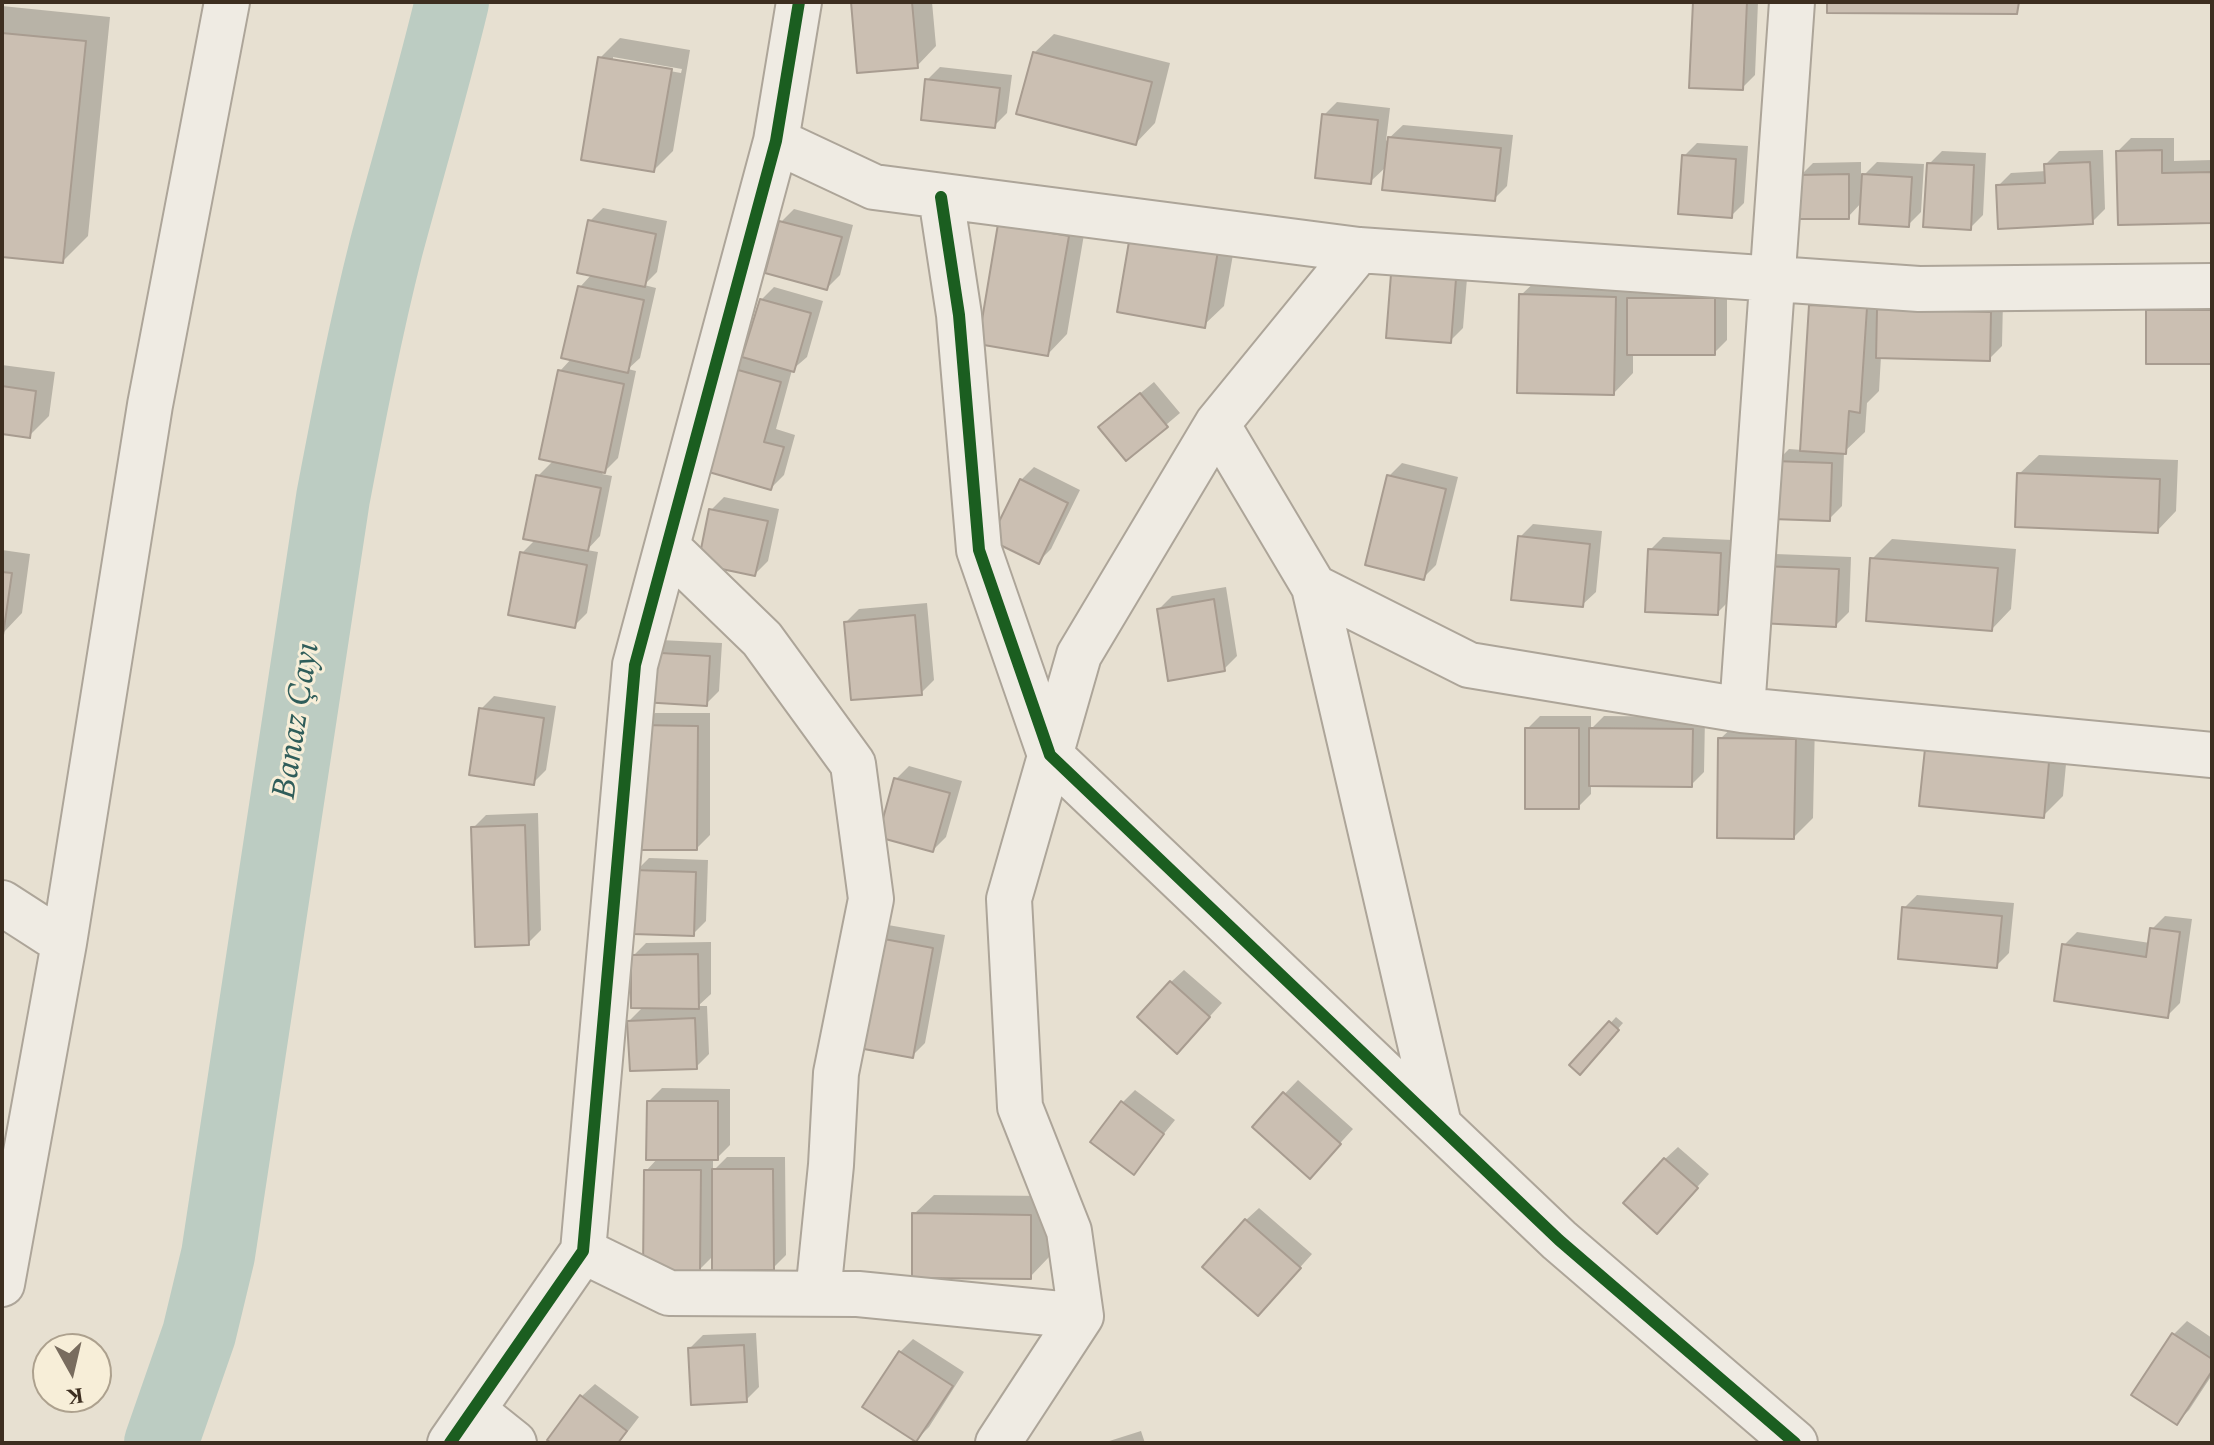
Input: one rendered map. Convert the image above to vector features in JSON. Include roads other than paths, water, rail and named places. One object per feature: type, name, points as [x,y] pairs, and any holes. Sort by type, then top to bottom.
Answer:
[{"type":"street","points":[[2,1284],[64,943],[150,405],[227,2]]},
{"type":"street","points":[[514,1443],[462,1427],[583,1251],[635,665],[776,141],[799,2]]},
{"type":"street","points":[[1742,710],[1792,2]]},
{"type":"street","points":[[776,141],[874,187],[1359,250],[1919,289],[2212,286]]},
{"type":"street","points":[[941,197],[959,315],[979,550],[1050,755],[1559,1240],[1795,1443]]},
{"type":"street","points":[[998,1443],[1081,1316],[1069,1231],[1020,1107],[1009,899],[1079,655],[1217,424],[1359,250]]},
{"type":"street","points":[[1217,424],[1314,587],[1439,1125]]},
{"type":"street","points":[[667,547],[762,639],[853,764],[871,899],[836,1073],[831,1165],[818,1294]]},
{"type":"street","points":[[1314,587],[1469,665],[1742,710],[2212,755]]},
{"type":"street","points":[[2,903],[64,943]]},
{"type":"street","points":[[583,1251],[669,1293],[858,1294],[1081,1316]]},
{"type":"waterway","name":"Banaz Çayı","points":[[161,1443],[199,1334],[218,1255],[333,498],[351,404],[386,248],[452,2]]}]
